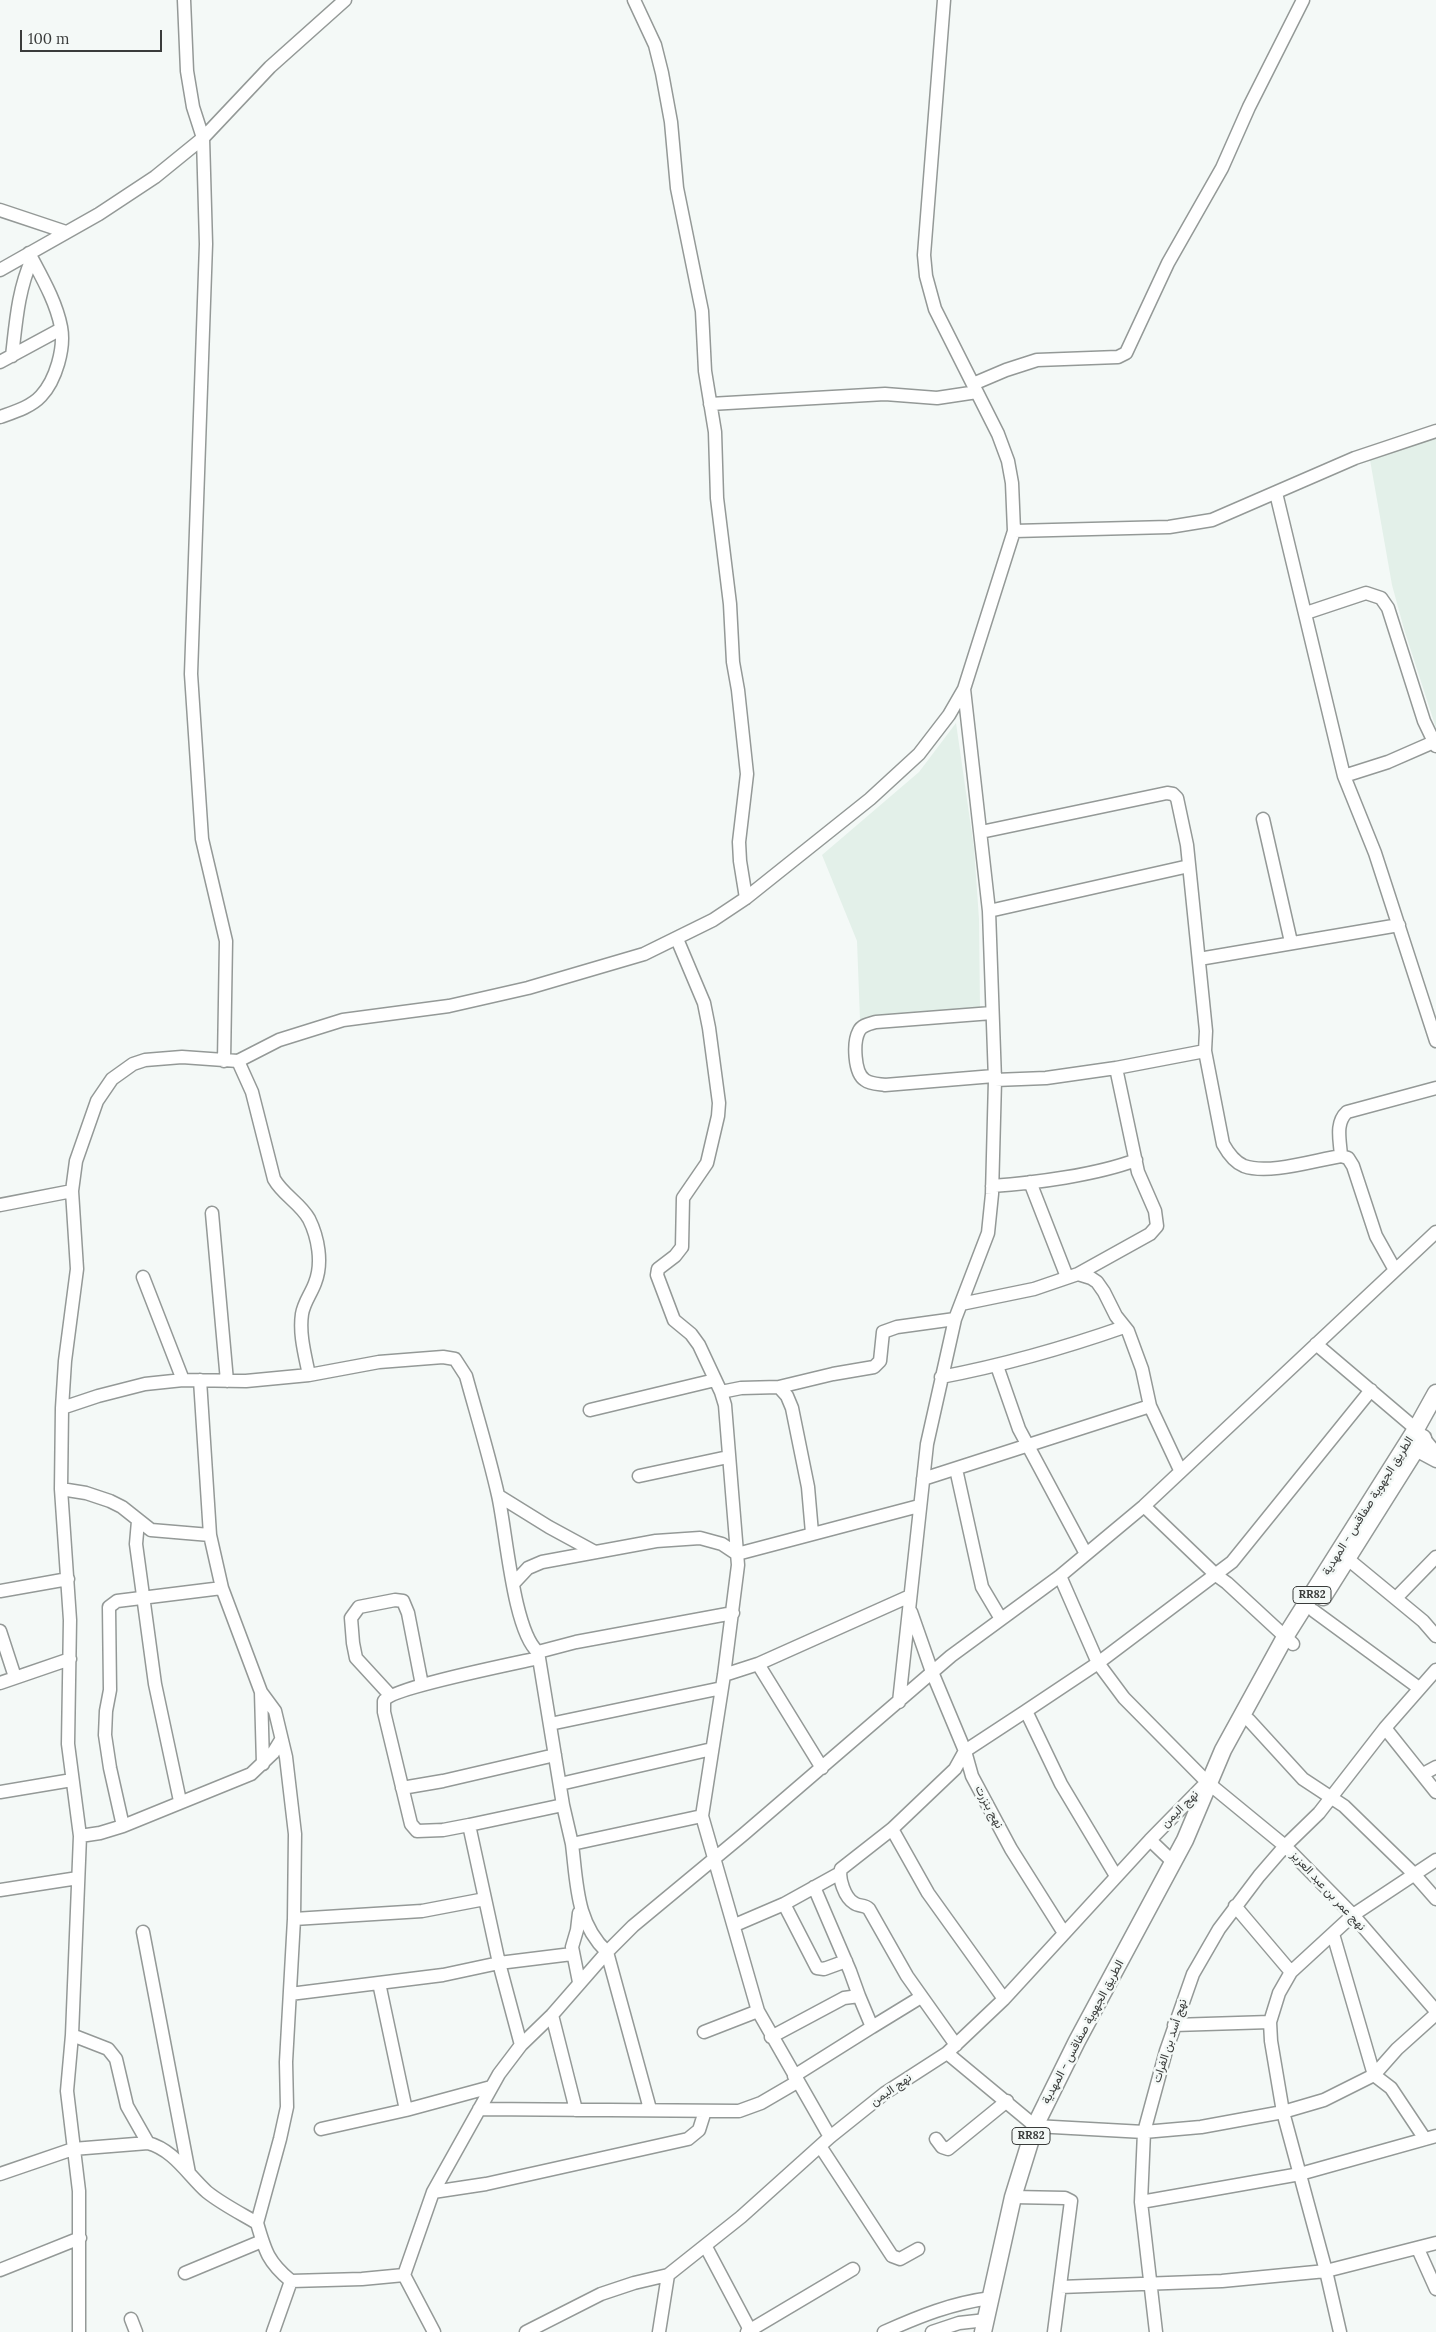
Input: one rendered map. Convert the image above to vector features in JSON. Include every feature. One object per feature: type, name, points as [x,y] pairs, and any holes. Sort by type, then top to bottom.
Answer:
[{"type":"main road","name":"الطريق الجهوية صفاقس - المهدية","points":[[1211,1785],[1223,1750],[1289,1640],[1420,1433],[1436,1393]]},
{"type":"main road","name":"الطريق الجهوية صفاقس - المهدية","points":[[1420,1433],[1436,1416]]},
{"type":"main road","name":"الطريق الجهوية صفاقس - المهدية","points":[[984,2326],[1013,2196],[1034,2126],[1077,2041],[1190,1830],[1201,1803],[1249,1720],[1289,1640],[1314,1611],[1348,1560],[1411,1448]]},
{"type":"street","points":[[184,0],[187,71],[193,107],[203,138],[206,244],[191,674],[202,839],[226,941],[224,1061]]},
{"type":"street","points":[[0,270],[31,256],[155,177],[203,138],[270,67],[345,0]]},
{"type":"street","points":[[634,0],[655,45],[662,73],[671,122],[677,188],[702,311],[705,371],[715,432],[718,498],[730,604],[733,662],[747,774],[739,842],[746,898]]},
{"type":"street","points":[[79,2332],[79,2191],[66,2091],[72,2035],[80,1836],[72,1780],[67,1715],[70,1659],[68,1579],[61,1489],[64,1361],[77,1269],[72,1191],[76,1161],[84,1135],[97,1101],[112,1079],[133,1064],[154,1058],[182,1057],[238,1061],[279,1040],[343,1020],[449,1006],[528,988],[644,954],[677,939],[713,920],[746,898],[870,799],[919,754],[949,715],[964,689],[1014,530],[1012,483],[1008,461],[975,388],[935,309],[924,254],[944,0]]},
{"type":"street","points":[[710,404],[869,395],[937,398],[975,388],[1006,370],[1037,360],[1118,357],[1126,353],[1168,263],[1222,168],[1249,107],[1304,0]]},
{"type":"street","points":[[0,210],[66,232]]},
{"type":"street","points":[[0,417],[42,396],[49,385],[59,358],[61,329],[50,296],[31,256]]},
{"type":"street","points":[[12,356],[18,302],[31,256]]},
{"type":"street","points":[[0,362],[61,329]]},
{"type":"street","points":[[1014,530],[1191,524],[1212,520],[1355,458],[1436,431]]},
{"type":"street","points":[[1276,493],[1344,776],[1375,853],[1436,1041]]},
{"type":"street","points":[[1306,613],[1366,593],[1372,593],[1381,598],[1388,608],[1424,721],[1435,743],[1388,762],[1344,776]]},
{"type":"street","points":[[899,1702],[927,1444],[954,1319],[988,1233],[992,1186],[994,1078],[989,911],[964,689]]},
{"type":"street","points":[[981,832],[1173,794],[1177,798],[1189,866],[1206,1031],[1205,1051],[1223,1144],[1237,1162],[1246,1166],[1266,1169],[1341,1156],[1348,1158],[1354,1166],[1376,1236],[1395,1270]]},
{"type":"street","points":[[1263,819],[1291,942]]},
{"type":"street","points":[[989,911],[1189,866]]},
{"type":"street","points":[[1199,959],[1398,925]]},
{"type":"street","points":[[677,939],[704,1004],[719,1104],[707,1163],[683,1198],[682,1247],[675,1256],[658,1269],[657,1275],[674,1320],[691,1334],[699,1345],[725,1405],[738,1565],[733,1613],[702,1816],[713,1859],[735,1925],[758,2011],[796,2079],[825,2141],[892,2256],[900,2259],[918,2249]]},
{"type":"street","points":[[992,1013],[876,1022],[862,1026],[858,1032],[856,1050],[860,1075],[865,1080],[884,1085],[994,1078],[1046,1078],[1116,1068],[1205,1051]]},
{"type":"street","points":[[238,1061],[248,1080],[256,1104],[274,1178],[278,1187],[308,1219],[317,1244],[318,1271],[316,1282],[304,1305],[301,1327],[309,1375]]},
{"type":"street","points":[[961,1304],[1034,1290],[1072,1276],[1150,1234],[1157,1226],[1158,1220],[1138,1172],[1116,1068]]},
{"type":"street","points":[[1341,1156],[1339,1125],[1342,1117],[1347,1112],[1436,1088]]},
{"type":"street","points":[[992,1186],[1113,1169],[1136,1160]]},
{"type":"street","points":[[1030,1182],[1072,1276]]},
{"type":"street","points":[[0,1205],[72,1191]]},
{"type":"street","points":[[212,1213],[227,1381]]},
{"type":"street","points":[[434,2332],[404,2275],[433,2192],[492,2087],[521,2045],[552,2015],[579,1982],[633,1926],[822,1768],[932,1672],[1000,1619],[1060,1576],[1144,1506],[1180,1470],[1436,1232]]},
{"type":"street","points":[[1072,1276],[1097,1282],[1124,1327],[1142,1369],[1150,1406],[1180,1470]]},
{"type":"street","points":[[143,1277],[183,1380]]},
{"type":"street","points":[[720,1392],[741,1388],[779,1387],[833,1374],[874,1367],[880,1361],[883,1332],[897,1327],[954,1319]]},
{"type":"street","points":[[940,1377],[997,1366],[1063,1348],[1124,1327]]},
{"type":"street","points":[[1316,1344],[1420,1433],[1436,1453]]},
{"type":"street","points":[[62,1408],[120,1390],[183,1380],[246,1381],[309,1375],[380,1362],[443,1357],[455,1359],[466,1376],[499,1496],[514,1583],[526,1636],[538,1655],[563,1805],[572,1844],[580,1906],[587,1928],[596,1942],[607,1952],[650,2109]]},
{"type":"street","points":[[997,1366],[1010,1407],[1086,1554]]},
{"type":"street","points":[[200,1380],[210,1535],[222,1588],[261,1692],[273,1707],[289,1775],[295,1834],[294,1919],[286,2062],[287,2107],[257,2223],[262,2241],[274,2268],[291,2281],[362,2279],[404,2275]]},
{"type":"street","points":[[590,1410],[715,1380]]},
{"type":"street","points":[[779,1387],[787,1396],[792,1408],[808,1487],[812,1533]]},
{"type":"street","points":[[1371,1390],[1232,1562],[1098,1663],[965,1751],[955,1769],[892,1829],[844,1866],[840,1873],[840,1879],[850,1900],[869,1909],[952,2049],[1034,2126],[1144,2132],[1201,2127],[1283,2112],[1324,2100],[1374,2075],[1397,2049],[1436,2012]]},
{"type":"street","points":[[923,1480],[1150,1406]]},
{"type":"street","points":[[1411,1448],[1436,1461]]},
{"type":"street","points":[[639,1476],[728,1457]]},
{"type":"street","points":[[956,1469],[982,1588],[1000,1619]]},
{"type":"street","points":[[61,1489],[86,1493],[110,1501],[122,1507],[138,1521],[156,1532],[210,1535]]},
{"type":"street","points":[[499,1496],[548,1527],[595,1552]]},
{"type":"street","points":[[736,1554],[919,1506]]},
{"type":"street","points":[[1144,1506],[1216,1575],[1289,1640]]},
{"type":"street","points":[[138,1521],[136,1544],[155,1684],[180,1801]]},
{"type":"street","points":[[514,1583],[528,1568],[538,1563],[656,1541],[700,1538],[722,1544],[736,1554]]},
{"type":"street","points":[[1396,1598],[1436,1557]]},
{"type":"street","points":[[1348,1560],[1423,1621],[1436,1636]]},
{"type":"street","name":"نهج عمر بن عبد العزيز","points":[[1060,1576],[1098,1663],[1124,1698],[1211,1785],[1285,1846],[1353,1915],[1436,2012]]},
{"type":"street","points":[[0,1590],[68,1579]]},
{"type":"street","points":[[123,1826],[105,1735],[106,1711],[110,1690],[108,1613],[110,1605],[115,1602],[222,1588]]},
{"type":"street","points":[[390,1695],[356,1658],[351,1621],[354,1611],[359,1607],[395,1600],[403,1601],[408,1612],[422,1685]]},
{"type":"street","points":[[724,1675],[758,1664],[910,1602]]},
{"type":"street","name":"نهج بنزرت","points":[[910,1602],[932,1672],[965,1751],[972,1776],[1011,1849],[1064,1933]]},
{"type":"street","points":[[1314,1611],[1419,1688]]},
{"type":"street","points":[[563,1805],[444,1830],[417,1831],[411,1824],[384,1712],[384,1701],[390,1695],[422,1685],[538,1655],[576,1642],[733,1613]]},
{"type":"street","points":[[0,1631],[15,1678]]},
{"type":"street","points":[[0,1684],[70,1659]]},
{"type":"street","points":[[758,1664],[822,1768]]},
{"type":"street","name":"نهج أسد بن الفرات","points":[[1156,2332],[1141,2202],[1144,2132],[1174,2025],[1192,1974],[1235,1906],[1285,1846],[1319,1813],[1385,1728],[1436,1670]]},
{"type":"street","points":[[550,1724],[722,1688]]},
{"type":"street","points":[[261,1692],[263,1764]]},
{"type":"street","points":[[1026,1711],[1061,1784],[1116,1876]]},
{"type":"street","points":[[1249,1720],[1303,1779],[1344,1806],[1414,1874],[1436,1899]]},
{"type":"street","points":[[1385,1728],[1436,1792]]},
{"type":"street","points":[[80,1836],[100,1833],[123,1826],[180,1801],[251,1774],[263,1764],[281,1740]]},
{"type":"street","points":[[560,1784],[712,1748]]},
{"type":"street","points":[[402,1788],[452,1779],[555,1755]]},
{"type":"street","points":[[1423,1774],[1436,1767]]},
{"type":"street","points":[[0,1792],[72,1780]]},
{"type":"street","name":"نهج اليمن","points":[[531,2331],[601,2294],[634,2283],[668,2275],[706,2247],[825,2141],[885,2093],[952,2049],[1004,1999],[1150,1840],[1172,1818],[1211,1785]]},
{"type":"street","points":[[572,1844],[702,1816]]},
{"type":"street","points":[[1172,1818],[1190,1830]]},
{"type":"street","points":[[469,1825],[498,1964],[521,2045]]},
{"type":"street","points":[[892,1829],[928,1893],[1004,1999]]},
{"type":"street","points":[[1150,1840],[1173,1862]]},
{"type":"street","points":[[1340,2332],[1326,2271],[1283,2112],[1271,2041],[1270,2022],[1279,1992],[1291,1972],[1353,1915],[1436,1860]]},
{"type":"street","points":[[735,1925],[784,1904],[840,1873]]},
{"type":"street","points":[[0,1890],[78,1878]]},
{"type":"street","points":[[814,1887],[872,2027]]},
{"type":"street","points":[[294,1919],[422,1911],[485,1899]]},
{"type":"street","points":[[784,1904],[816,1968],[824,1969],[846,1961]]},
{"type":"street","points":[[579,1982],[572,1954],[580,1906]]},
{"type":"street","points":[[1235,1906],[1291,1972]]},
{"type":"street","points":[[143,1932],[189,2174]]},
{"type":"street","points":[[1141,2202],[1300,2174],[1430,2137],[1391,2088],[1374,2075],[1332,1934]]},
{"type":"street","points":[[290,1994],[443,1975],[498,1964],[572,1954]]},
{"type":"street","points":[[379,1982],[406,2110]]},
{"type":"street","points":[[771,2037],[844,1998],[859,1996]]},
{"type":"street","points":[[479,2109],[650,2109],[705,2111],[750,2108],[872,2027],[921,1997]]},
{"type":"street","points":[[704,2032],[758,2011]]},
{"type":"street","points":[[552,2015],[576,2110]]},
{"type":"street","points":[[1174,2025],[1270,2022]]},
{"type":"street","points":[[72,2035],[108,2049],[116,2059],[127,2106],[148,2143]]},
{"type":"street","points":[[321,2129],[406,2110],[492,2087]]},
{"type":"street","points":[[936,2139],[942,2148],[948,2149],[1007,2101]]},
{"type":"street","points":[[433,2192],[486,2184],[688,2139],[699,2130],[705,2111]]},
{"type":"street","points":[[0,2174],[73,2149],[148,2143],[168,2152],[208,2193],[257,2223]]},
{"type":"street","points":[[1013,2196],[1065,2198],[1070,2201],[1054,2332]]},
{"type":"street","points":[[0,2270],[80,2238]]},
{"type":"street","points":[[185,2273],[262,2241]]},
{"type":"street","points":[[1060,2286],[1150,2285],[1222,2281],[1326,2271],[1436,2243]]},
{"type":"street","points":[[706,2247],[749,2331],[853,2269]]},
{"type":"street","points":[[1418,2249],[1436,2289]]},
{"type":"street","points":[[659,2332],[668,2275]]},
{"type":"street","points":[[273,2332],[291,2281]]},
{"type":"street","points":[[884,2332],[934,2310],[962,2302],[991,2298]]},
{"type":"street","points":[[131,2319],[136,2332]]},
{"type":"street","points":[[932,2332],[959,2323],[984,2326]]},
{"type":"shaded area","points":[[1436,438],[1436,728],[1392,585],[1370,460]]},
{"type":"shaded area","points":[[956,723],[974,848],[979,919],[980,1008],[860,1020],[857,941],[822,855],[919,772]]}]
